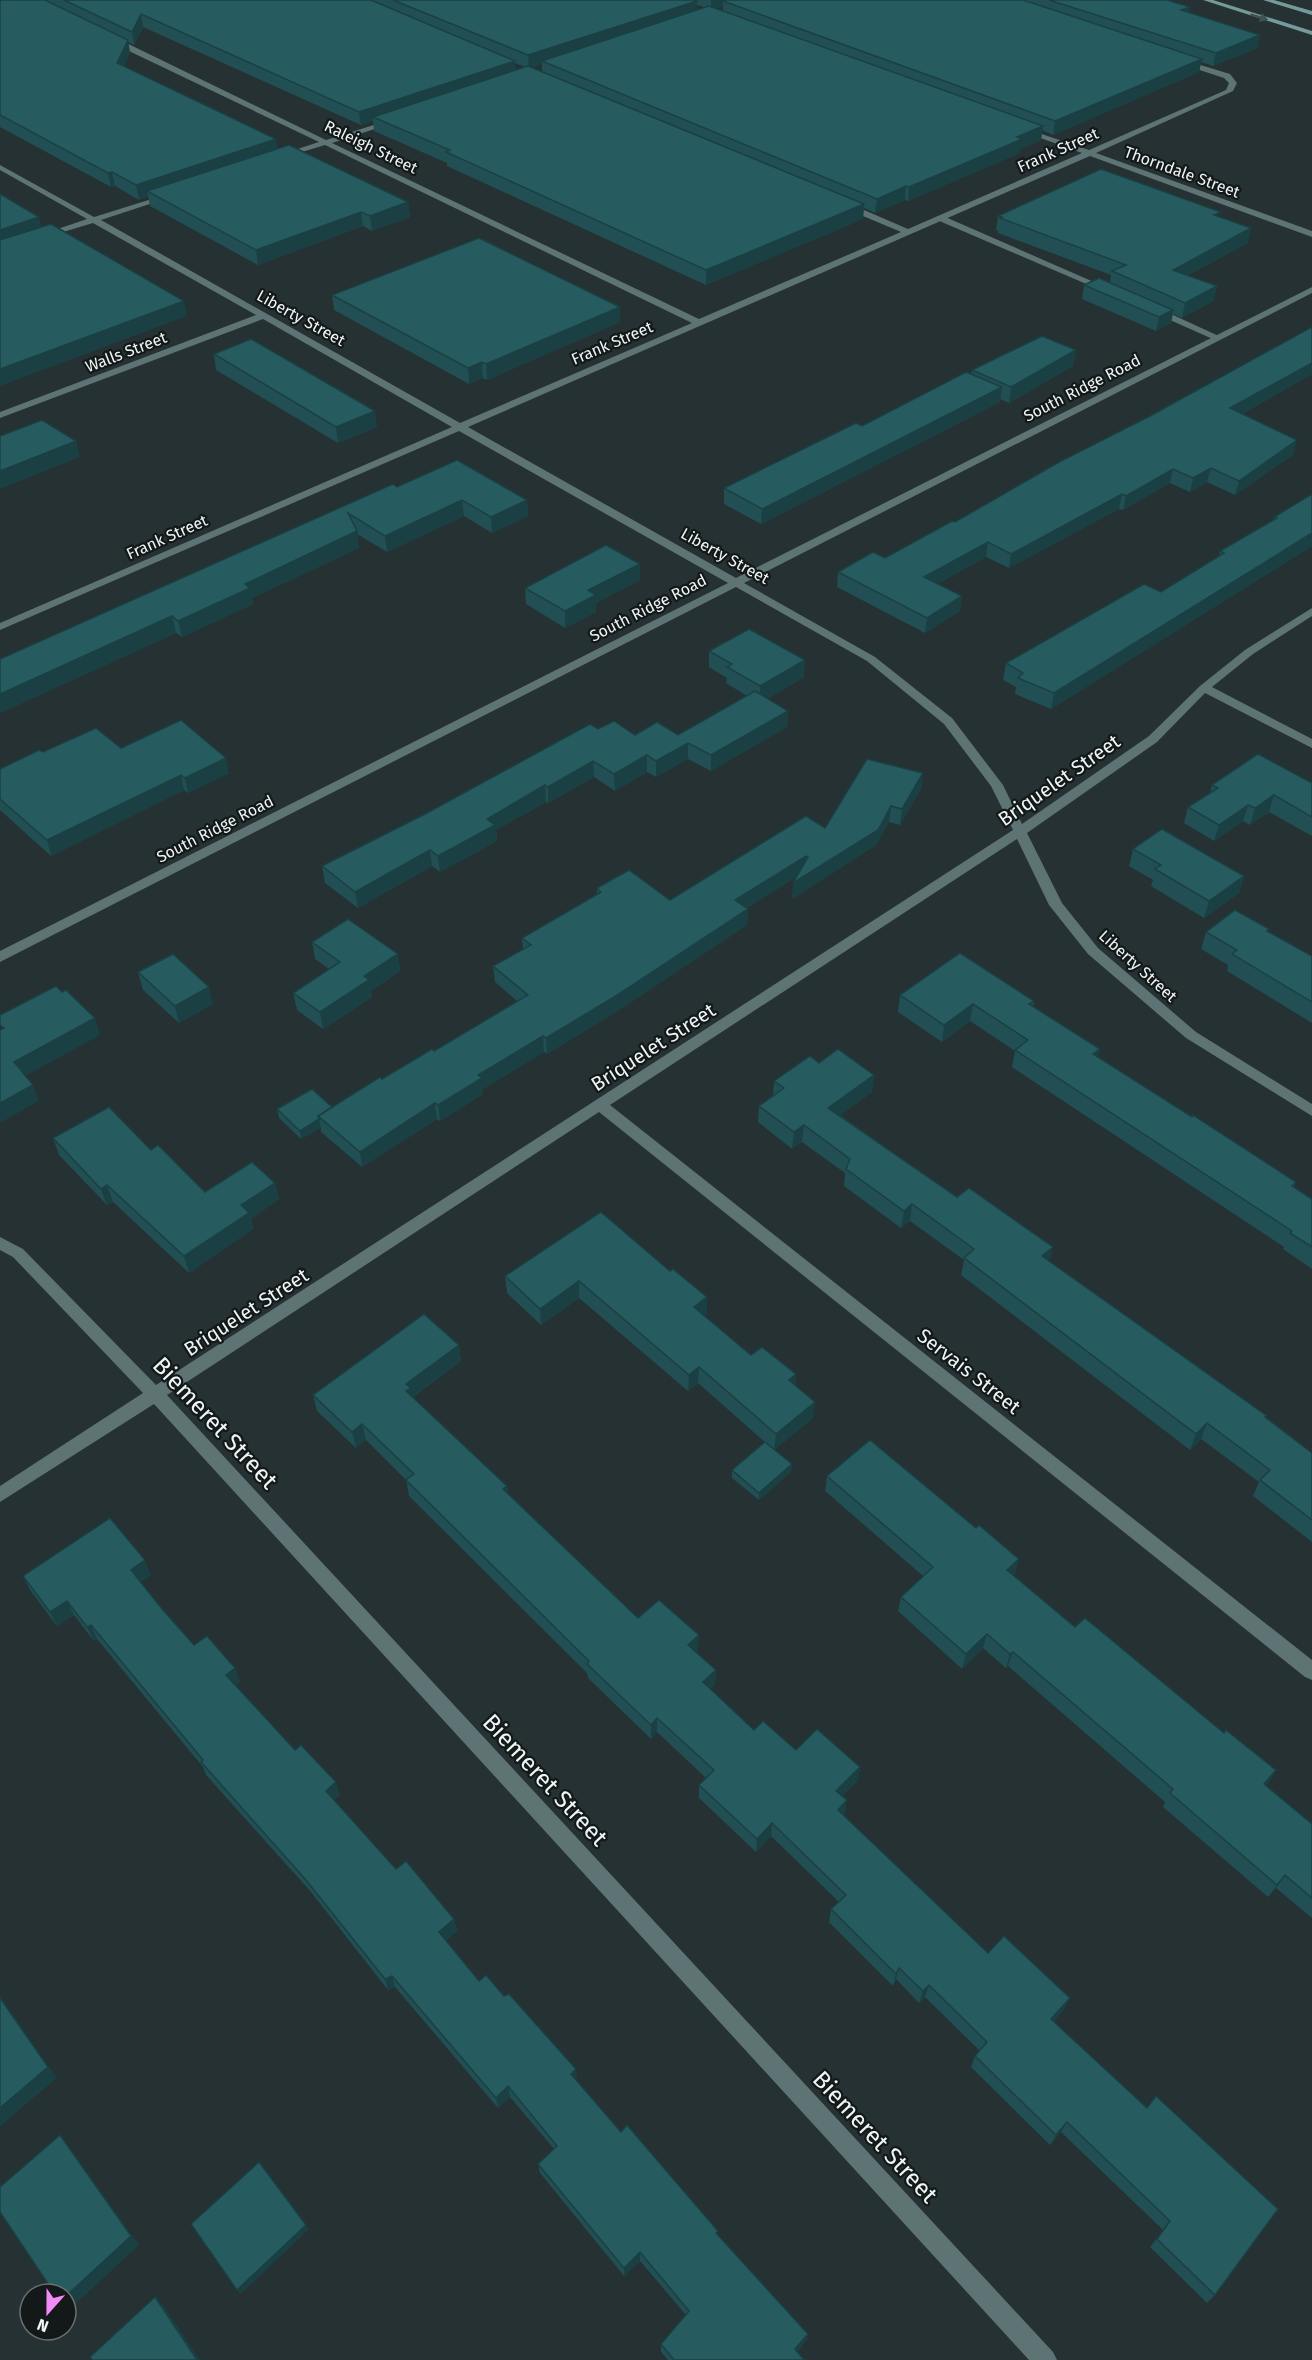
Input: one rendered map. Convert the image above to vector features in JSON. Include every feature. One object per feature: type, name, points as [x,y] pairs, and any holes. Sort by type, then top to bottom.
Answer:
[{"type":"main road","points":[[1206,0],[1312,33]]},
{"type":"main road","points":[[1266,0],[1312,13]]},
{"type":"street","name":"Raleigh Street","points":[[104,36],[698,322]]},
{"type":"street","name":"Frank Street","points":[[0,627],[1089,153],[1229,91],[1233,83],[1227,76],[1171,58]]},
{"type":"street","points":[[271,160],[405,116]]},
{"type":"street","name":"Thorndale Street","points":[[1011,124],[1312,234]]},
{"type":"street","name":"Liberty Street","points":[[0,167],[871,658],[948,721],[998,785],[1056,904],[1093,951],[1191,1035],[1312,1111]]},
{"type":"street","points":[[31,241],[182,190]]},
{"type":"street","points":[[844,205],[909,232]]},
{"type":"street","points":[[940,218],[1122,296]]},
{"type":"street","name":"South Ridge Road","points":[[0,957],[1312,290]]},
{"type":"street","points":[[1143,305],[1218,338]]},
{"type":"street","name":"Walls Street","points":[[0,415],[263,316]]},
{"type":"street","name":"Briquelet Street","points":[[0,1495],[1019,832],[1153,740],[1204,688],[1249,652],[1312,611]]},
{"type":"street","points":[[1204,688],[1312,744]]},
{"type":"street","name":"Servais Street","points":[[600,1105],[1312,1671]]},
{"type":"street","name":"Biemeret Street","points":[[0,1243],[18,1253],[155,1394],[1045,2360]]},
{"type":"building","points":[[0,0],[45,0],[128,40],[117,63],[276,139],[136,185],[112,172],[108,173],[0,115]]},
{"type":"building","points":[[64,0],[371,0],[515,61],[359,112],[141,14],[132,32]]},
{"type":"building","points":[[393,0],[694,0],[697,1],[528,55]]},
{"type":"building","points":[[1023,0],[1202,59],[1055,121],[723,1]]},
{"type":"building","points":[[1049,0],[1167,0],[1190,7],[1181,10],[1260,35],[1216,53]]},
{"type":"building","points":[[709,6],[1043,126],[1017,137],[1022,139],[877,199],[542,61]]},
{"type":"building","points":[[528,66],[864,204],[706,270],[446,152],[450,150],[373,117]]},
{"type":"building","points":[[289,145],[408,202],[370,216],[361,212],[256,250],[147,191]]},
{"type":"building","points":[[1101,169],[1221,212],[1214,215],[1251,228],[1173,270],[1217,286],[1185,303],[1112,271],[1126,265],[998,216]]},
{"type":"building","points":[[0,194],[39,217],[0,230]]},
{"type":"building","points":[[51,224],[184,301],[0,369],[0,240]]},
{"type":"building","points":[[479,238],[620,307],[486,364],[482,362],[468,368],[332,295]]},
{"type":"building","points":[[1099,278],[1173,310],[1159,317],[1084,285]]},
{"type":"building","points":[[1312,327],[1312,363],[1230,408],[1297,440],[1239,481],[1211,468],[1193,478],[1173,469],[1126,496],[1122,494],[1011,554],[988,542],[924,577],[962,596],[927,618],[838,572],[873,552],[885,558],[952,521],[955,522],[1061,461],[1150,416]]},
{"type":"building","points":[[1042,336],[1076,350],[1011,387],[972,370]]},
{"type":"building","points":[[251,339],[375,411],[336,427],[214,354]]},
{"type":"building","points":[[966,372],[1002,387],[762,509],[724,488],[856,423],[862,426]]},
{"type":"building","points":[[42,420],[76,441],[0,471],[0,436]]},
{"type":"building","points":[[457,460],[527,500],[491,517],[462,500],[385,536],[348,513],[357,531],[245,584],[250,588],[178,621],[172,616],[0,694],[0,659],[393,484],[397,487]]},
{"type":"building","points":[[1312,494],[1312,533],[1054,693],[1018,678],[1023,673],[1006,663],[1144,584],[1161,592],[1224,553],[1220,551],[1277,518],[1274,517]]},
{"type":"building","points":[[606,545],[640,564],[588,590],[596,595],[565,611],[525,588]]},
{"type":"building","points":[[749,629],[805,660],[760,686],[727,667],[732,664],[709,651]]},
{"type":"building","points":[[755,691],[788,711],[711,755],[688,743],[656,761],[647,755],[614,774],[593,761],[548,787],[545,785],[487,819],[495,825],[438,856],[430,850],[355,892],[322,866],[427,813],[590,724],[598,729],[614,721],[635,735],[657,722],[678,735]]},
{"type":"building","points":[[181,720],[226,758],[185,778],[181,775],[47,840],[0,799],[0,769],[39,750],[43,752],[96,728],[121,748]]},
{"type":"building","points":[[1258,754],[1312,783],[1312,817],[1274,795],[1255,808],[1248,805],[1219,825],[1188,807],[1218,788],[1212,785]]},
{"type":"building","points":[[867,759],[923,773],[902,809],[891,806],[878,830],[793,883],[808,857],[806,856],[735,900],[748,909],[619,994],[478,1075],[482,1078],[438,1105],[435,1103],[360,1152],[318,1116],[380,1077],[382,1079],[432,1049],[434,1051],[528,995],[493,966],[531,945],[522,938],[601,892],[597,888],[629,870],[670,900],[806,816],[825,828]]},
{"type":"building","points":[[1162,829],[1244,876],[1209,901],[1155,869],[1161,865],[1133,849]]},
{"type":"building","points":[[1235,910],[1312,956],[1312,1002],[1232,954],[1237,950],[1206,932]]},
{"type":"building","points":[[348,919],[398,954],[364,976],[369,980],[320,1012],[293,993],[340,962],[312,942]]},
{"type":"building","points":[[960,953],[1034,1001],[1029,1004],[1100,1049],[1093,1054],[1296,1182],[1292,1186],[1312,1199],[1312,1247],[1290,1233],[1292,1231],[1015,1050],[1028,1040],[973,1004],[944,1025],[900,995]]},
{"type":"building","points":[[173,954],[209,987],[175,1006],[138,972]]},
{"type":"building","points":[[56,986],[62,992],[66,990],[95,1018],[14,1062],[33,1085],[0,1103],[0,1030],[4,1028],[0,1025],[0,1015]]},
{"type":"building","points":[[838,1049],[874,1075],[828,1108],[957,1197],[969,1188],[1053,1247],[1042,1256],[1267,1416],[1265,1417],[1312,1453],[1312,1520],[1260,1480],[1270,1470],[1207,1423],[1196,1434],[964,1258],[974,1249],[912,1204],[904,1211],[846,1169],[850,1159],[804,1125],[794,1132],[759,1106],[784,1088],[774,1081],[810,1056],[819,1063]]},
{"type":"building","points":[[312,1089],[332,1107],[300,1131],[277,1109]]},
{"type":"building","points":[[109,1107],[151,1150],[158,1145],[205,1192],[252,1162],[275,1183],[241,1205],[249,1213],[184,1256],[107,1185],[101,1189],[53,1138]]},
{"type":"building","points":[[601,1212],[670,1271],[673,1269],[707,1297],[694,1307],[751,1355],[762,1347],[796,1374],[789,1380],[815,1402],[776,1434],[699,1367],[689,1375],[579,1281],[540,1309],[505,1276]]},
{"type":"building","points":[[424,1314],[459,1345],[406,1384],[411,1388],[406,1391],[507,1486],[503,1489],[638,1618],[659,1600],[699,1635],[688,1645],[716,1670],[703,1682],[754,1730],[763,1721],[796,1750],[817,1729],[860,1767],[836,1791],[847,1800],[838,1810],[988,1953],[1004,1936],[1070,1998],[1051,2019],[1147,2108],[1156,2096],[1278,2209],[1215,2295],[1157,2239],[1170,2221],[1067,2122],[1056,2135],[975,2056],[987,2042],[929,1985],[923,1991],[899,1968],[896,1974],[831,1909],[846,1895],[772,1823],[757,1839],[699,1785],[714,1770],[657,1718],[651,1725],[587,1664],[589,1661],[406,1480],[414,1474],[362,1424],[352,1432],[313,1395]]},
{"type":"building","points":[[870,1440],[976,1528],[979,1525],[1019,1559],[1007,1570],[1075,1627],[1085,1618],[1224,1733],[1226,1730],[1276,1770],[1264,1784],[1312,1824],[1312,1898],[1285,1875],[1277,1885],[1170,1793],[1173,1789],[1013,1652],[1010,1654],[987,1634],[966,1654],[901,1597],[933,1567],[827,1476]]},
{"type":"building","points":[[765,1442],[792,1464],[759,1493],[732,1470]]},
{"type":"building","points":[[110,1518],[145,1560],[131,1570],[162,1609],[194,1645],[207,1636],[235,1668],[226,1675],[295,1750],[301,1745],[336,1782],[326,1791],[396,1869],[406,1861],[454,1919],[439,1932],[479,1981],[486,1975],[504,1996],[509,1994],[576,2069],[571,2074],[621,2132],[627,2125],[718,2231],[716,2233],[808,2334],[795,2349],[804,2360],[674,2360],[661,2344],[689,2311],[640,2252],[624,2268],[538,2164],[557,2146],[508,2086],[496,2098],[392,1976],[385,1979],[306,1880],[201,1762],[203,1760],[91,1625],[87,1627],[67,1601],[50,1612],[23,1576]]},
{"type":"building","points":[[0,1998],[48,2067],[0,2108]]},
{"type":"building","points":[[60,2135],[131,2236],[78,2285],[78,2282],[47,2282],[0,2212],[0,2187]]},
{"type":"building","points":[[259,2162],[306,2225],[237,2290],[191,2224]]},
{"type":"building","points":[[155,2297],[197,2360],[92,2360],[90,2357]]}]
